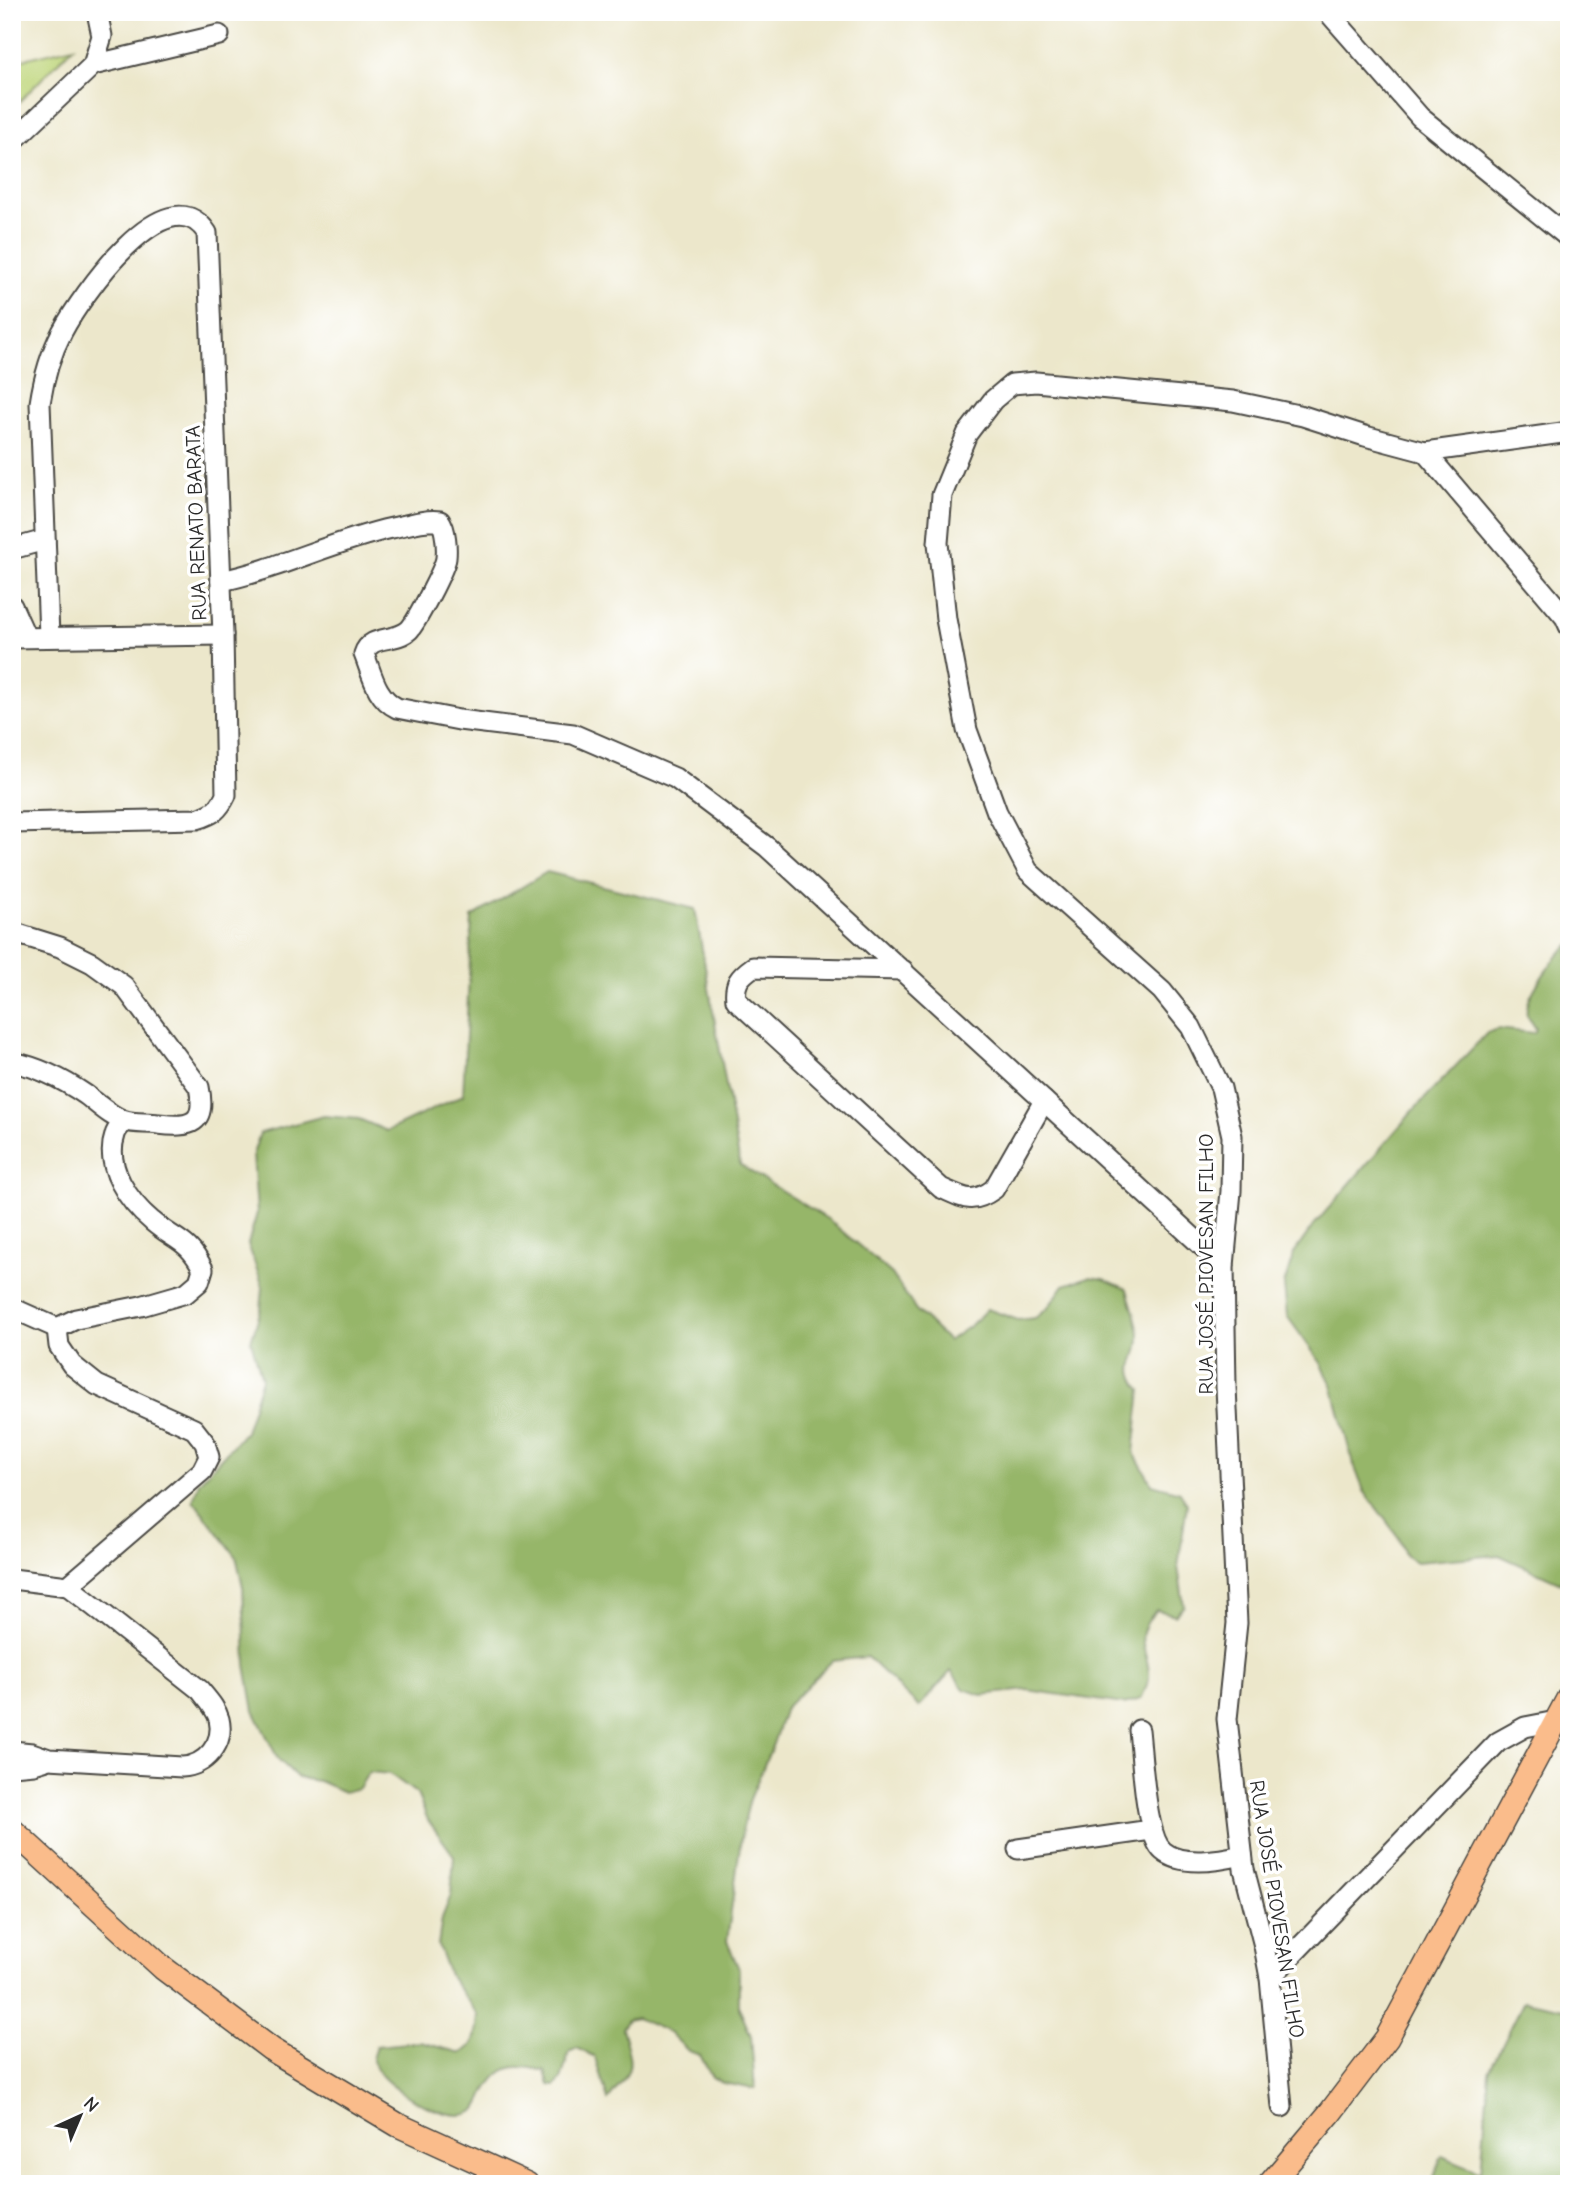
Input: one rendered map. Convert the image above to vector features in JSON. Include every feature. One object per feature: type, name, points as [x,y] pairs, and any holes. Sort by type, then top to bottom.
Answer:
[{"type":"main road","points":[[1270,2184],[1330,2113],[1387,2038],[1569,1697]]},
{"type":"main road","points":[[12,1830],[163,1968],[271,2049],[486,2175],[527,2184]]},
{"type":"street","points":[[12,142],[93,65],[102,36],[97,12]]},
{"type":"street","points":[[1328,12],[1420,117],[1569,238]]},
{"type":"street","points":[[93,65],[219,35]]},
{"type":"street","name":"RUA RENATO BARATA","points":[[12,823],[197,819],[220,809],[226,795],[228,781],[207,233],[200,222],[188,217],[171,216],[150,226],[121,253],[86,293],[62,332],[45,370],[40,403],[45,540]]},
{"type":"street","name":"RUA JOSÉ PIOVESAN FILHO","points":[[1282,2107],[1270,1978],[1242,1855],[1227,1719],[1237,1623],[1226,1387],[1224,1266],[1231,1191],[1232,1136],[1221,1088],[1191,1027],[1162,991],[1028,871],[997,812],[967,730],[946,619],[938,543],[942,495],[967,434],[993,400],[1012,384],[1036,382],[1233,401],[1303,416],[1425,452],[1569,432]]},
{"type":"street","points":[[1425,452],[1569,626]]},
{"type":"street","points":[[221,582],[248,576],[359,536],[417,522],[440,522],[444,526],[446,562],[416,620],[410,629],[401,635],[371,643],[363,654],[380,696],[387,703],[397,708],[459,720],[573,734],[676,778],[767,847],[1224,1266]]},
{"type":"street","points":[[12,549],[45,540],[49,636]]},
{"type":"street","points":[[12,606],[19,638],[223,635]]},
{"type":"street","points":[[12,933],[60,947],[92,963],[124,986],[199,1087],[203,1105],[197,1119],[188,1125],[124,1121],[72,1086],[27,1065],[12,1062]]},
{"type":"street","points":[[903,970],[752,967],[740,976],[735,987],[736,1000],[941,1188],[965,1199],[981,1198],[994,1189],[1044,1101]]},
{"type":"street","points":[[12,1308],[57,1328],[76,1319],[141,1306],[186,1293],[199,1282],[203,1269],[196,1254],[186,1243],[153,1222],[125,1193],[113,1160],[114,1134],[124,1121]]},
{"type":"street","points":[[57,1328],[59,1346],[72,1365],[97,1385],[194,1429],[205,1443],[209,1457],[202,1471],[68,1586]]},
{"type":"street","points":[[12,1579],[68,1586],[200,1690],[213,1706],[219,1721],[219,1736],[213,1750],[206,1759],[193,1766],[48,1759],[32,1753],[12,1751]]},
{"type":"street","points":[[1270,1978],[1498,1742],[1525,1727],[1556,1721]]},
{"type":"street","points":[[1139,1730],[1151,1830],[1163,1851],[1180,1859],[1214,1861],[1242,1855]]},
{"type":"street","points":[[12,1766],[34,1765],[48,1759]]},
{"type":"street","points":[[1018,1849],[1151,1830]]},
{"type":"green space","points":[[73,47],[12,109],[12,62]]},
{"type":"green space","points":[[547,872],[695,909],[740,1165],[829,1220],[892,1274],[916,1310],[948,1341],[971,1325],[987,1309],[1018,1320],[1035,1318],[1047,1309],[1064,1285],[1089,1277],[1104,1279],[1127,1289],[1139,1333],[1132,1370],[1141,1390],[1134,1453],[1152,1484],[1180,1492],[1187,1504],[1178,1567],[1184,1606],[1175,1615],[1156,1610],[1144,1628],[1142,1641],[1149,1673],[1148,1683],[1141,1699],[1124,1704],[1027,1690],[981,1695],[964,1689],[951,1671],[919,1707],[867,1657],[832,1661],[785,1708],[750,1799],[742,1831],[727,1941],[739,1969],[739,2008],[751,2036],[755,2089],[723,2083],[712,2077],[700,2055],[688,2051],[669,2032],[636,2018],[628,2020],[622,2028],[630,2060],[629,2067],[608,2100],[595,2058],[577,2048],[569,2052],[561,2080],[555,2086],[549,2085],[545,2071],[526,2067],[511,2068],[492,2082],[476,2110],[466,2114],[454,2114],[441,2112],[401,2092],[382,2075],[372,2059],[376,2046],[420,2042],[461,2053],[473,2042],[478,2015],[449,1975],[438,1945],[442,1918],[451,1895],[454,1856],[428,1820],[417,1794],[390,1774],[369,1772],[359,1788],[344,1792],[319,1781],[298,1778],[278,1759],[254,1711],[246,1665],[243,1587],[236,1556],[193,1500],[199,1482],[245,1432],[262,1378],[251,1341],[261,1309],[263,1287],[248,1244],[257,1213],[253,1154],[260,1133],[324,1116],[359,1119],[387,1131],[463,1095],[472,917]]},
{"type":"green space","points":[[1569,945],[1569,1582],[1563,1584],[1499,1555],[1416,1562],[1405,1555],[1399,1538],[1364,1491],[1352,1460],[1332,1385],[1321,1363],[1287,1316],[1284,1285],[1294,1253],[1313,1226],[1412,1112],[1487,1033],[1497,1029],[1534,1033],[1536,1029],[1527,1015],[1530,998],[1549,967]]},
{"type":"green space","points":[[1524,2001],[1569,2010],[1569,2184],[1431,2184],[1442,2156],[1481,2172],[1489,2071]]}]
